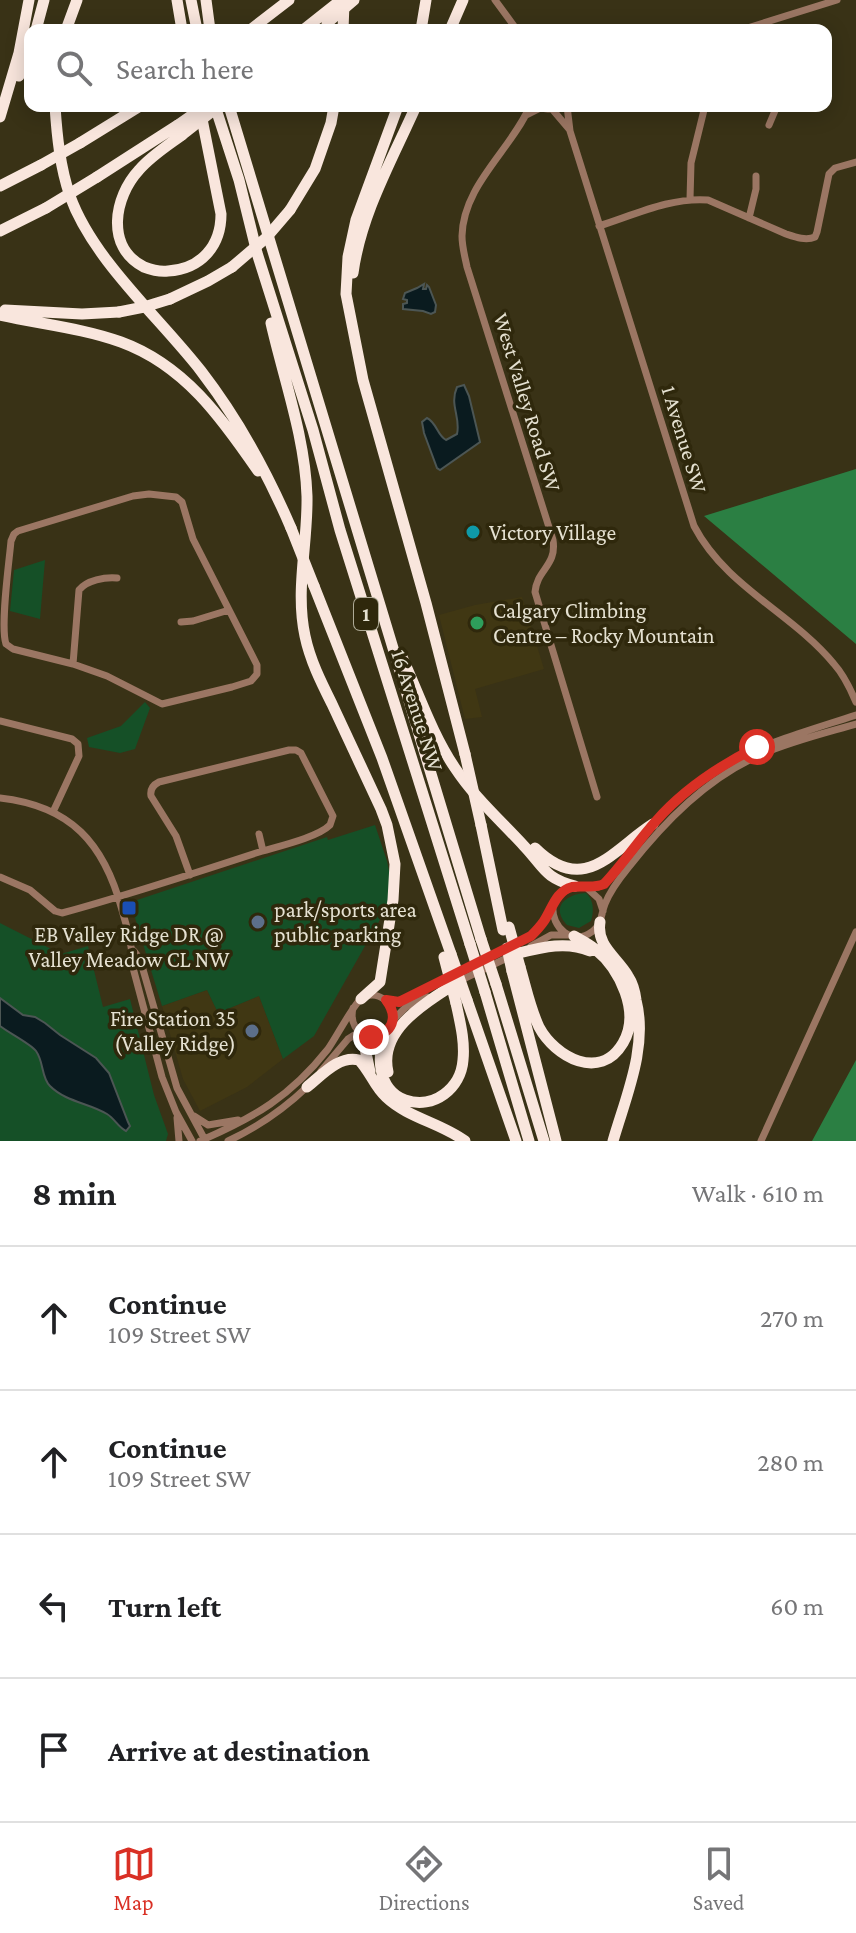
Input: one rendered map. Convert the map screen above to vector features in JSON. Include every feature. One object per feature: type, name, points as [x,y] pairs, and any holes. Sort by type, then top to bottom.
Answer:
[{"type":"highway","points":[[24,24],[29,0]]},
{"type":"highway","points":[[38,24],[44,0]]},
{"type":"highway","points":[[68,24],[77,0]]},
{"type":"highway","points":[[177,0],[181,24]]},
{"type":"highway","points":[[191,0],[196,24]]},
{"type":"highway","points":[[206,0],[209,24]]},
{"type":"highway","points":[[258,24],[289,0]]},
{"type":"highway","points":[[324,21],[343,0]]},
{"type":"highway","points":[[343,0],[343,24]]},
{"type":"highway","points":[[324,21],[354,0]]},
{"type":"highway","points":[[422,24],[426,0]]},
{"type":"highway","points":[[453,24],[463,0]]},
{"type":"highway","points":[[0,118],[24,26]]},
{"type":"highway","points":[[0,118],[24,63]]},
{"type":"highway","points":[[56,112],[62,164],[70,197],[85,227],[108,262],[200,370],[226,406],[265,470],[291,528],[382,758],[462,1002],[516,1141]]},
{"type":"highway","points":[[0,186],[130,112]]},
{"type":"highway","points":[[199,112],[138,171],[122,195],[118,208],[118,234],[125,250],[145,267],[160,272],[190,267],[205,257],[216,242],[221,227],[218,196],[199,112]]},
{"type":"highway","points":[[0,231],[46,208],[208,112]]},
{"type":"highway","name":"16 Avenue NW","points":[[219,112],[344,544],[476,942],[496,984],[544,1141]]},
{"type":"highway","name":"16 Avenue NW","points":[[231,112],[385,620],[476,942],[485,992],[529,1141]]},
{"type":"highway","points":[[0,312],[119,312],[170,299],[232,267],[266,238],[290,210],[315,169],[333,112]]},
{"type":"highway","points":[[396,112],[353,232],[346,294],[350,322],[465,754],[556,1141]]},
{"type":"highway","points":[[350,322],[359,239],[413,112]]},
{"type":"highway","points":[[266,283],[266,305],[300,438],[304,468],[307,497],[301,600],[304,634],[314,665],[381,809],[395,864],[382,976],[376,988],[357,1003]]},
{"type":"highway","points":[[0,312],[122,343],[162,362],[198,391],[218,415],[264,480],[291,528]]},
{"type":"highway","points":[[385,620],[433,728],[454,767],[547,874],[578,886]]},
{"type":"highway","points":[[508,828],[553,863],[580,869],[610,858],[636,834],[653,824]]},
{"type":"highway","points":[[602,917],[599,930],[601,940],[628,976],[641,1025],[639,1048],[613,1141]]},
{"type":"highway","points":[[516,969],[540,1028],[551,1044],[566,1057],[580,1062],[605,1060],[617,1051],[630,1025],[625,993],[617,975],[596,950],[572,936]]},
{"type":"highway","points":[[519,953],[570,945],[587,949],[607,962]]},
{"type":"highway","points":[[397,1095],[386,1065],[397,1032],[407,1018],[458,982]]},
{"type":"highway","points":[[390,1025],[379,1051],[379,1063],[386,1082],[405,1100],[421,1103],[432,1101],[446,1094],[458,1081],[463,1061],[462,1002]]},
{"type":"highway","points":[[361,1033],[370,1076]]},
{"type":"highway","points":[[307,1087],[346,1059],[359,1060],[386,1097],[405,1111],[465,1141]]},
{"type":"street","points":[[495,0],[513,24]]},
{"type":"street","points":[[776,24],[837,0]]},
{"type":"street","name":"West Valley Road SW","points":[[527,112],[470,201],[463,224],[463,244],[475,292],[553,540],[553,556],[538,579],[535,592],[597,797]]},
{"type":"street","points":[[525,117],[533,112]]},
{"type":"street","name":"1 Avenue SW","points":[[551,112],[570,131]]},
{"type":"street","name":"1 Avenue SW","points":[[567,112],[599,226],[690,517],[699,536],[724,568],[828,657],[856,702]]},
{"type":"street","points":[[690,199],[691,163],[704,112]]},
{"type":"street","points":[[769,125],[774,112]]},
{"type":"street","points":[[599,226],[674,202],[708,200],[809,239],[815,237],[829,174],[835,168],[856,162]]},
{"type":"street","points":[[749,218],[756,176]]},
{"type":"street","points":[[149,494],[176,497],[182,502],[193,539],[257,665],[256,676],[251,681],[162,704],[107,676],[73,664],[8,646],[4,639],[3,595],[11,541],[16,532],[120,500],[149,494]]},
{"type":"street","points":[[73,664],[79,590],[85,584],[107,577],[117,578]]},
{"type":"street","points":[[181,622],[229,610]]},
{"type":"street","points":[[133,949],[140,959],[174,1078],[203,1140],[252,1117],[298,1083],[332,1044],[357,1003],[371,995],[399,1002],[531,936],[563,891],[578,886],[598,887],[604,884],[653,824],[690,789],[734,759],[775,740],[856,715]]},
{"type":"street","points":[[0,721],[72,739],[78,744],[79,756],[53,812]]},
{"type":"street","points":[[229,1141],[269,1119],[307,1087],[348,1039],[361,1033],[376,1037],[406,1007],[519,953],[547,936],[583,936],[592,932],[628,868],[665,824],[702,790],[764,753],[856,724]]},
{"type":"street","points":[[0,877],[30,890],[59,913],[119,898],[190,875],[320,832],[332,823],[333,816],[304,757],[298,751],[289,750],[155,785],[151,796],[176,836],[190,875]]},
{"type":"street","points":[[0,798],[30,802],[53,812],[77,828],[100,853],[114,881],[133,949],[132,964],[156,1060],[176,1112],[192,1141]]},
{"type":"street","points":[[259,834],[263,851]]},
{"type":"street","points":[[578,886],[597,895],[602,917]]},
{"type":"street","points":[[553,906],[556,924],[572,936]]},
{"type":"street","points":[[761,1141],[856,932]]},
{"type":"street","points":[[386,1000],[392,1009],[390,1025]]},
{"type":"street","points":[[357,1003],[352,1019],[361,1033]]},
{"type":"street","points":[[189,1111],[208,1125],[252,1117]]},
{"type":"street","points":[[176,1112],[179,1141]]},
{"type":"shaded area","points":[[424,284],[423,289],[427,285],[429,287],[436,305],[435,312],[403,309],[403,304],[407,303],[403,299],[405,293]]},
{"type":"shaded area","points":[[464,385],[480,442],[440,470],[422,422],[427,418],[430,420],[446,440],[457,434],[455,393],[457,387]]},
{"type":"shaded area","points":[[522,597],[544,669],[475,689],[482,717],[465,719],[439,615]]},
{"type":"shaded area","points":[[207,990],[218,1013],[259,996],[283,1059],[247,1087],[200,1111],[183,1079],[162,1006]]},
{"type":"shaded area","points":[[0,998],[23,1015],[45,1023],[96,1058],[109,1073],[130,1126],[126,1131],[107,1114],[63,1096],[50,1086],[36,1051],[0,1026]]},
{"type":"green space","points":[[856,469],[856,644],[704,516]]},
{"type":"green space","points":[[45,560],[40,619],[10,611],[14,570]]},
{"type":"green space","points":[[145,702],[150,708],[135,749],[120,753],[89,747],[87,738],[121,726]]},
{"type":"green space","points":[[375,825],[392,886],[386,909],[314,1036],[283,1059],[259,996],[218,1013],[207,990],[162,1006],[132,908],[134,901],[327,837],[328,840]]},
{"type":"green space","points":[[586,893],[593,906],[591,921],[579,928],[567,925],[560,907],[572,896]]},
{"type":"green space","points":[[0,923],[61,954],[88,946],[103,1007],[130,999],[154,1095],[168,1134],[166,1141],[0,1141]]},
{"type":"green space","points":[[856,1060],[856,1141],[812,1141]]},
{"type":"place","name":"Victory Village","points":[[473,532]]},
{"type":"place","name":"Calgary Climbing Centre – Rocky Mountain","points":[[477,623]]},
{"type":"place","name":"EB Valley Ridge DR @ Valley Meadow CL NW","points":[[129,908]]},
{"type":"place","name":"park/sports area public parking","points":[[258,922]]},
{"type":"place","name":"Fire Station 35 (Valley Ridge)","points":[[252,1031]]},
{"type":"route","points":[[371,1037],[380,1035],[391,1025],[392,1009],[386,1000],[399,1002],[531,936],[563,891],[575,886],[598,887],[604,884],[667,809],[717,769],[757,747]]}]
